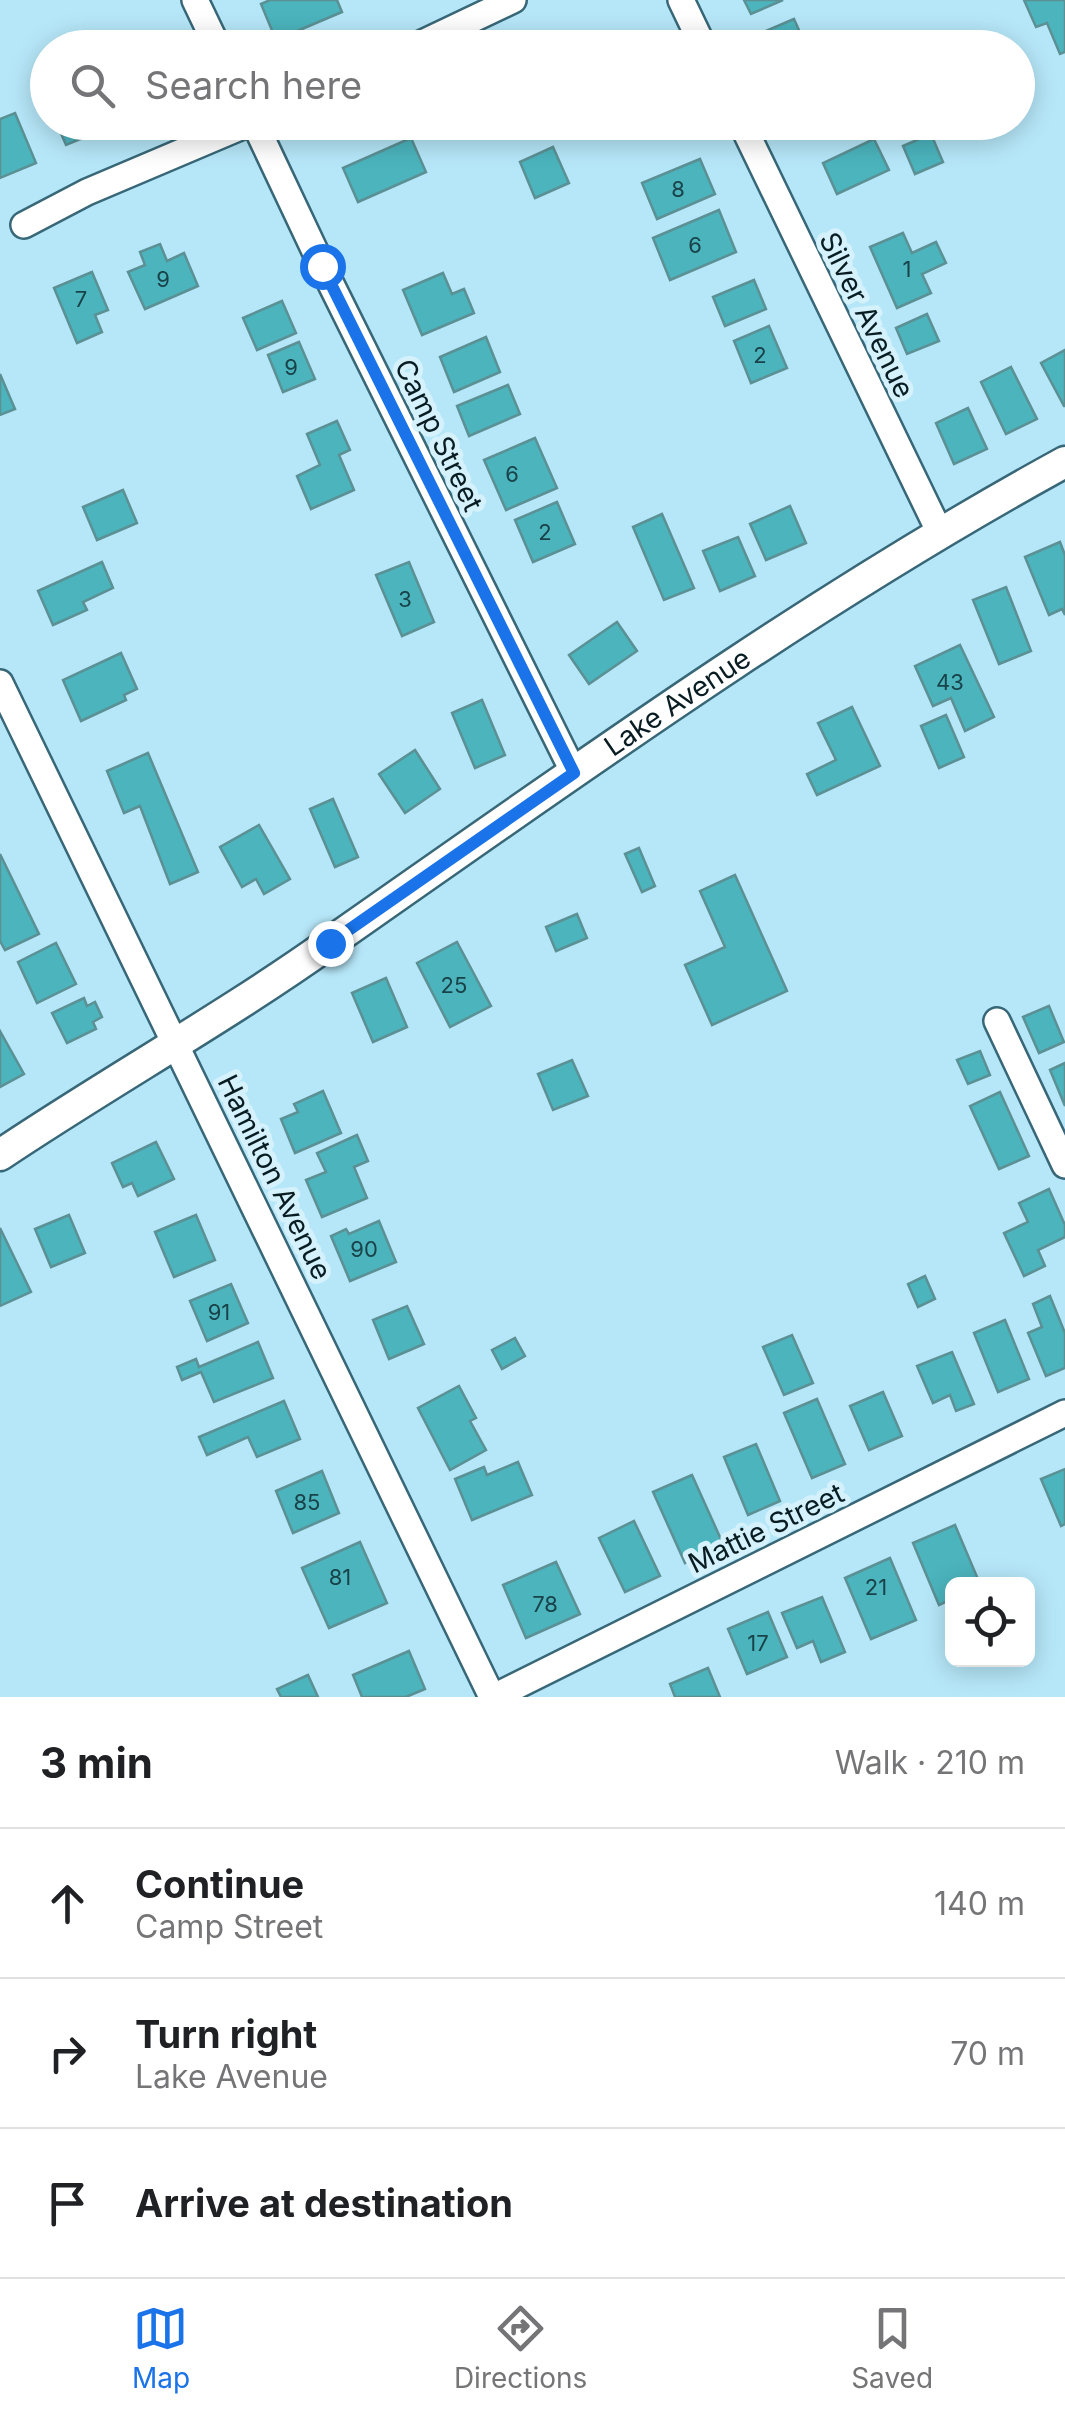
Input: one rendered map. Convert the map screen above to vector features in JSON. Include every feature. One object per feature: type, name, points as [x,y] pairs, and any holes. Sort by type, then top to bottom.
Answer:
[{"type":"street","points":[[195,0],[209,30]]},
{"type":"street","points":[[450,30],[513,0]]},
{"type":"street","points":[[681,0],[695,30]]},
{"type":"street","points":[[24,224],[87,192],[210,140]]},
{"type":"street","name":"Camp Street","points":[[262,140],[574,773]]},
{"type":"street","name":"Silver Avenue","points":[[749,140],[940,533]]},
{"type":"street","name":"Lake Avenue","points":[[0,1155],[330,943],[822,607],[940,533],[1065,462]]},
{"type":"street","name":"Hamilton Avenue","points":[[0,684],[493,1697]]},
{"type":"street","points":[[997,1021],[1065,1165]]},
{"type":"street","name":"Mattie Street","points":[[493,1697],[1065,1413]]},
{"type":"building","points":[[270,0],[337,0],[342,12],[300,30],[272,30],[261,4]]},
{"type":"building","points":[[744,0],[783,0],[751,14]]},
{"type":"building","points":[[1024,0],[1065,0],[1065,52],[1060,54],[1047,23],[1036,27]]},
{"type":"building","points":[[794,19],[799,30],[768,30]]},
{"type":"building","points":[[15,113],[36,163],[0,178],[0,119]]},
{"type":"building","points":[[412,140],[426,172],[358,202],[343,168]]},
{"type":"building","points":[[874,140],[889,170],[837,194],[823,163]]},
{"type":"building","points":[[917,140],[934,140],[943,162],[915,174],[903,146]]},
{"type":"building","points":[[553,147],[569,183],[535,198],[520,162]]},
{"type":"building","points":[[700,159],[715,194],[657,219],[642,183]]},
{"type":"building","points":[[719,210],[736,252],[670,280],[653,238]]},
{"type":"building","points":[[903,233],[912,253],[936,242],[946,263],[922,274],[931,293],[897,308],[870,247]]},
{"type":"building","points":[[160,244],[167,261],[184,253],[198,286],[145,309],[128,272],[145,265],[140,252]]},
{"type":"building","points":[[92,272],[108,310],[95,315],[102,332],[77,343],[54,288]]},
{"type":"building","points":[[443,273],[452,294],[464,289],[474,313],[422,335],[403,290]]},
{"type":"building","points":[[754,280],[766,309],[725,326],[713,297]]},
{"type":"building","points":[[282,301],[296,333],[257,350],[243,318]]},
{"type":"building","points":[[927,314],[939,341],[907,354],[896,328]]},
{"type":"building","points":[[769,326],[787,368],[751,383],[734,341]]},
{"type":"building","points":[[486,337],[500,372],[454,392],[440,357]]},
{"type":"building","points":[[299,342],[315,379],[283,392],[268,355]]},
{"type":"building","points":[[1065,350],[1065,406],[1064,406],[1041,363]]},
{"type":"building","points":[[1011,367],[1037,419],[1006,434],[981,382]]},
{"type":"building","points":[[0,374],[15,409],[0,415]]},
{"type":"building","points":[[508,385],[520,414],[469,436],[457,406]]},
{"type":"building","points":[[968,408],[987,449],[954,464],[936,423]]},
{"type":"building","points":[[337,421],[350,450],[339,455],[354,490],[311,509],[297,476],[320,465],[307,434]]},
{"type":"building","points":[[535,438],[557,488],[506,510],[484,460]]},
{"type":"building","points":[[123,490],[137,523],[97,540],[83,507]]},
{"type":"building","points":[[557,502],[575,544],[533,562],[515,520]]},
{"type":"building","points":[[790,506],[806,543],[766,560],[750,524]]},
{"type":"building","points":[[662,514],[694,588],[664,600],[633,527]]},
{"type":"building","points":[[738,537],[755,576],[720,591],[703,551]]},
{"type":"building","points":[[1060,542],[1065,555],[1065,615],[1062,609],[1049,615],[1025,557]]},
{"type":"building","points":[[102,562],[113,588],[83,602],[87,610],[53,625],[38,591]]},
{"type":"building","points":[[409,562],[434,622],[402,636],[376,575]]},
{"type":"building","points":[[1006,587],[1031,651],[999,664],[973,600]]},
{"type":"building","points":[[617,622],[637,651],[589,684],[569,655]]},
{"type":"building","points":[[960,645],[994,717],[965,731],[951,698],[933,706],[915,666]]},
{"type":"building","points":[[121,653],[137,689],[124,695],[126,700],[81,721],[63,680]]},
{"type":"building","points":[[482,700],[505,755],[475,768],[452,713]]},
{"type":"building","points":[[852,707],[880,766],[817,795],[807,774],[836,760],[818,723]]},
{"type":"building","points":[[946,715],[964,757],[939,768],[921,726]]},
{"type":"building","points":[[415,750],[440,789],[405,813],[379,774]]},
{"type":"building","points":[[148,753],[198,872],[170,884],[140,806],[124,813],[107,771]]},
{"type":"building","points":[[333,799],[358,857],[335,867],[310,809]]},
{"type":"building","points":[[259,825],[290,879],[264,894],[256,879],[242,887],[220,847]]},
{"type":"building","points":[[639,848],[655,886],[642,892],[625,854]]},
{"type":"building","points":[[0,854],[39,934],[5,950],[0,941]]},
{"type":"building","points":[[735,875],[787,991],[712,1025],[685,965],[725,947],[700,891]]},
{"type":"building","points":[[577,914],[587,938],[556,951],[546,927]]},
{"type":"building","points":[[457,942],[491,1006],[450,1027],[417,963]]},
{"type":"building","points":[[56,943],[76,984],[37,1003],[18,962]]},
{"type":"building","points":[[386,978],[407,1027],[373,1042],[352,993]]},
{"type":"building","points":[[84,998],[87,1006],[95,1002],[102,1017],[93,1022],[96,1029],[67,1043],[52,1013]]},
{"type":"building","points":[[1049,1006],[1064,1042],[1039,1053],[1023,1017]]},
{"type":"building","points":[[0,1031],[24,1074],[0,1087]]},
{"type":"building","points":[[980,1051],[990,1075],[968,1084],[957,1060]]},
{"type":"building","points":[[572,1060],[588,1096],[553,1110],[538,1074]]},
{"type":"building","points":[[1065,1063],[1065,1106],[1050,1070]]},
{"type":"building","points":[[323,1091],[341,1133],[295,1153],[281,1119],[298,1112],[294,1104]]},
{"type":"building","points":[[1000,1092],[1029,1156],[999,1169],[970,1106]]},
{"type":"building","points":[[357,1135],[368,1161],[354,1167],[367,1198],[322,1217],[306,1180],[326,1172],[317,1153]]},
{"type":"building","points":[[156,1142],[174,1179],[138,1196],[132,1183],[123,1187],[112,1163]]},
{"type":"building","points":[[1049,1189],[1065,1225],[1065,1237],[1038,1250],[1045,1266],[1024,1276],[1004,1233],[1028,1222],[1019,1203]]},
{"type":"building","points":[[69,1215],[85,1253],[51,1267],[35,1229]]},
{"type":"building","points":[[196,1215],[215,1260],[174,1277],[155,1232]]},
{"type":"building","points":[[379,1221],[396,1262],[350,1281],[331,1236],[346,1229],[349,1234]]},
{"type":"building","points":[[0,1228],[31,1292],[0,1306]]},
{"type":"building","points":[[925,1276],[935,1299],[918,1307],[908,1284]]},
{"type":"building","points":[[231,1284],[248,1323],[207,1341],[190,1301]]},
{"type":"building","points":[[1050,1296],[1065,1333],[1065,1368],[1046,1376],[1028,1333],[1042,1327],[1033,1304]]},
{"type":"building","points":[[407,1306],[424,1344],[389,1359],[373,1320]]},
{"type":"building","points":[[1005,1320],[1029,1379],[998,1392],[974,1333]]},
{"type":"building","points":[[792,1335],[813,1383],[784,1395],[763,1347]]},
{"type":"building","points":[[515,1338],[525,1356],[502,1369],[492,1350]]},
{"type":"building","points":[[258,1342],[273,1378],[214,1402],[201,1372],[182,1380],[177,1367],[196,1359],[199,1367]]},
{"type":"building","points":[[952,1352],[974,1404],[956,1411],[950,1395],[933,1403],[917,1366]]},
{"type":"building","points":[[459,1386],[476,1418],[470,1421],[486,1450],[450,1470],[418,1408]]},
{"type":"building","points":[[883,1392],[902,1436],[869,1450],[850,1406]]},
{"type":"building","points":[[817,1399],[845,1464],[812,1478],[784,1413]]},
{"type":"building","points":[[284,1401],[300,1439],[257,1457],[248,1437],[207,1455],[199,1437]]},
{"type":"building","points":[[756,1444],[780,1501],[748,1515],[724,1457]]},
{"type":"building","points":[[518,1462],[532,1495],[472,1520],[455,1479],[484,1467],[487,1475]]},
{"type":"building","points":[[1065,1469],[1065,1524],[1061,1526],[1041,1479]]},
{"type":"building","points":[[322,1471],[339,1513],[293,1533],[276,1491]]},
{"type":"building","points":[[692,1475],[724,1546],[685,1563],[653,1492]]},
{"type":"building","points":[[634,1521],[660,1576],[625,1592],[599,1538]]},
{"type":"building","points":[[955,1525],[977,1577],[945,1577],[945,1602],[939,1605],[913,1543]]},
{"type":"building","points":[[360,1542],[387,1603],[329,1628],[302,1568]]},
{"type":"building","points":[[890,1558],[916,1620],[871,1639],[845,1578]]},
{"type":"building","points":[[556,1562],[580,1614],[526,1638],[503,1585]]},
{"type":"building","points":[[822,1597],[845,1652],[821,1662],[813,1641],[797,1648],[782,1613]]},
{"type":"building","points":[[768,1612],[787,1657],[747,1674],[728,1629]]},
{"type":"building","points":[[409,1651],[425,1689],[406,1697],[362,1697],[353,1675]]},
{"type":"building","points":[[708,1668],[720,1697],[675,1697],[670,1684]]},
{"type":"building","points":[[308,1675],[318,1697],[281,1697],[277,1689]]},
{"type":"route","points":[[322,266],[574,773],[330,943]]}]
